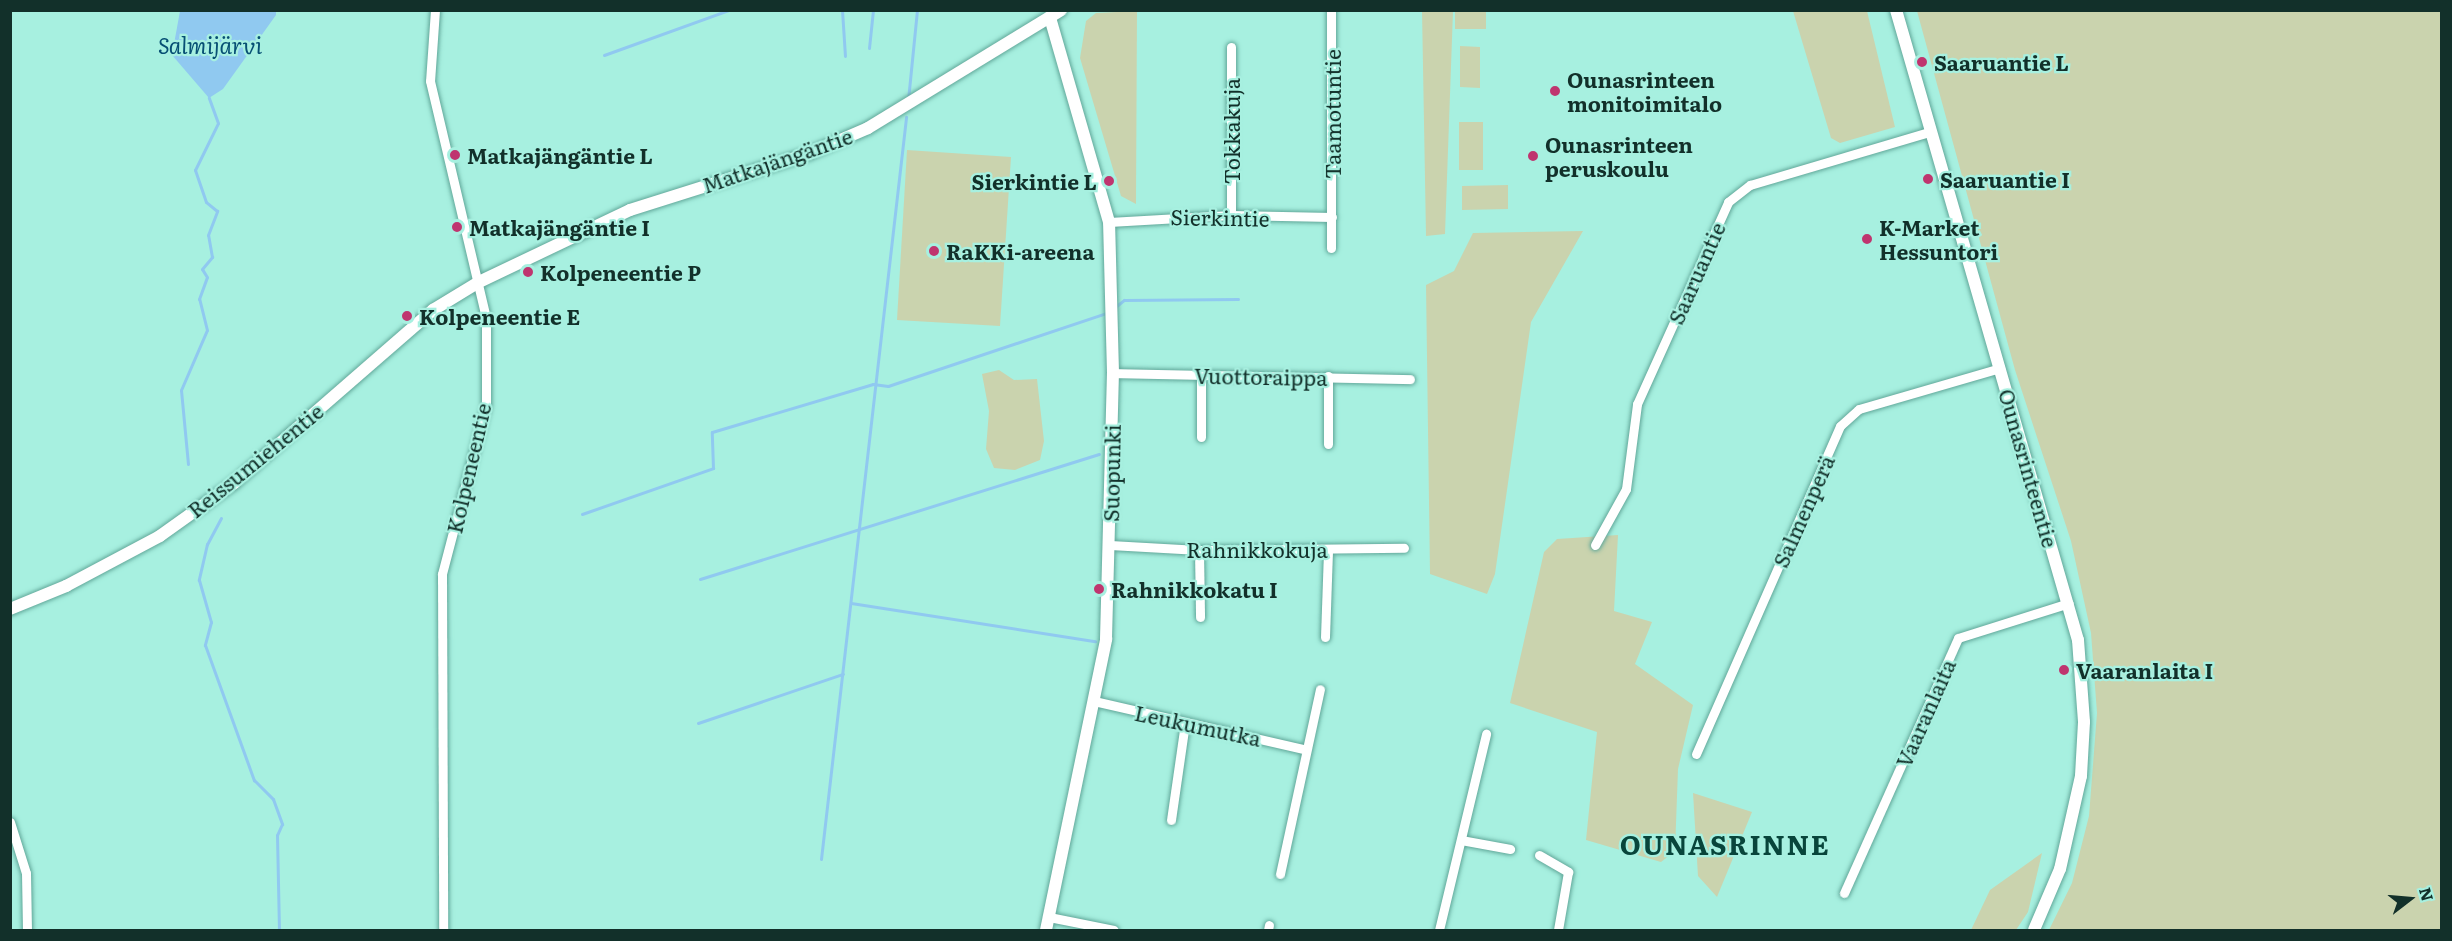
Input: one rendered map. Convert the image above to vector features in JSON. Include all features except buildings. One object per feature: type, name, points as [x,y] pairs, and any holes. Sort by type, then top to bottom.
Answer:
[{"type":"street","name":"Kolpeneentie","points":[[435,10],[430,81],[486,318],[486,406],[442,574],[443,930]]},
{"type":"street","name":"Taamotuntie","points":[[1331,10],[1331,248]]},
{"type":"street","name":"Ounasrinteentie","points":[[1896,10],[1929,132],[2069,603],[2081,668],[2082,768],[2060,869],[2034,930]]},
{"type":"street","name":"Matkajängäntie","points":[[479,282],[621,214],[808,154],[868,128],[1055,14]]},
{"type":"street","name":"Suopunki","points":[[1047,930],[1094,701],[1109,610],[1113,374],[1109,222],[1055,14]]},
{"type":"street","name":"Tokkakuja","points":[[1231,47],[1231,215]]},
{"type":"street","name":"Saaruantie","points":[[1596,545],[1626,489],[1636,405],[1728,202],[1750,185],[1929,132]]},
{"type":"street","name":"Sierkintie","points":[[1109,222],[1231,215],[1332,217]]},
{"type":"street","name":"Reissumiehentie","points":[[10,609],[66,586],[160,536],[234,483],[433,310],[479,282]]},
{"type":"street","name":"Salmenperä","points":[[1696,754],[1840,426],[1859,408],[2000,368]]},
{"type":"street","name":"Vuottoraippa","points":[[1113,374],[1410,379]]},
{"type":"street","points":[[1200,375],[1201,437]]},
{"type":"street","points":[[1328,376],[1328,444]]},
{"type":"street","name":"Rahnikkokuja","points":[[1110,545],[1199,550],[1404,548]]},
{"type":"street","points":[[1325,637],[1328,549]]},
{"type":"street","points":[[1199,550],[1200,617]]},
{"type":"street","name":"Vaaranlaita","points":[[1844,893],[1958,638],[2069,603]]},
{"type":"street","points":[[1280,874],[1303,749],[1320,689]]},
{"type":"street","name":"Leukumutka","points":[[1094,701],[1303,749]]},
{"type":"street","points":[[1171,820],[1185,723]]},
{"type":"street","points":[[1439,930],[1486,734]]},
{"type":"street","points":[[10,822],[26,873],[27,930]]},
{"type":"street","points":[[1461,840],[1510,849]]},
{"type":"street","points":[[1539,855],[1568,872],[1558,930]]},
{"type":"street","points":[[1049,917],[1114,930]]},
{"type":"green space","points":[[1137,11],[1136,204],[1121,196],[1080,58],[1086,21],[1096,13]]},
{"type":"green space","points":[[1422,11],[1453,11],[1445,234],[1426,236]]},
{"type":"green space","points":[[1455,11],[1486,11],[1486,29],[1455,29]]},
{"type":"green space","points":[[1793,11],[1867,11],[1895,127],[1840,143],[1831,138]]},
{"type":"green space","points":[[1917,11],[2441,11],[2441,930],[2049,930],[2072,883],[2089,816],[2097,713],[2091,633],[2071,541],[2015,370]]},
{"type":"green space","points":[[1460,46],[1480,47],[1480,88],[1460,87]]},
{"type":"green space","points":[[1459,122],[1483,122],[1483,170],[1459,170]]},
{"type":"green space","points":[[907,150],[1011,157],[1000,326],[897,320]]},
{"type":"green space","points":[[1508,185],[1508,209],[1462,210],[1462,186]]},
{"type":"green space","points":[[1583,231],[1531,322],[1495,574],[1487,594],[1430,574],[1426,285],[1454,271],[1473,233]]},
{"type":"green space","points":[[999,370],[1014,380],[1037,379],[1044,441],[1040,460],[1015,470],[994,468],[986,449],[989,411],[982,374]]},
{"type":"green space","points":[[1618,535],[1614,611],[1652,622],[1635,664],[1693,705],[1678,769],[1675,851],[1661,862],[1586,840],[1597,732],[1510,703],[1544,552],[1557,539]]},
{"type":"green space","points":[[1693,793],[1752,812],[1717,897],[1698,876]]},
{"type":"green space","points":[[2042,853],[2028,912],[2016,930],[1971,930],[1990,890]]},
{"type":"water","name":"Salmijärvi","points":[[276,10],[276,15],[223,89],[209,98],[172,55],[180,11]]},
{"type":"waterway","points":[[604,55],[729,10]]},
{"type":"waterway","points":[[842,10],[845,56]]},
{"type":"waterway","points":[[869,48],[873,10]]},
{"type":"waterway","points":[[908,100],[917,10]]},
{"type":"waterway","points":[[188,464],[181,390],[207,330],[199,299],[207,277],[202,269],[212,257],[208,235],[217,211],[206,202],[195,170],[218,123],[209,98]]},
{"type":"waterway","points":[[821,859],[906,117]]},
{"type":"waterway","points":[[1114,308],[1124,300],[1238,299]]},
{"type":"waterway","points":[[582,514],[713,468],[712,432],[873,384],[888,386],[1109,312]]},
{"type":"waterway","points":[[700,579],[1099,454]]},
{"type":"waterway","points":[[221,518],[207,544],[199,580],[211,622],[205,645],[254,780],[273,799],[282,824],[277,835],[279,930]]},
{"type":"waterway","points":[[851,603],[1095,641]]},
{"type":"waterway","points":[[698,723],[843,674]]},
{"type":"place","name":"Saaruantie L","points":[[1922,62]]},
{"type":"place","name":"Ounasrinteen monitoimitalo","points":[[1555,91]]},
{"type":"place","name":"Matkajängäntie L","points":[[455,155]]},
{"type":"place","name":"Ounasrinteen peruskoulu","points":[[1533,156]]},
{"type":"place","name":"Saaruantie I","points":[[1928,179]]},
{"type":"place","name":"Sierkintie L","points":[[1109,181]]},
{"type":"place","name":"Matkajängäntie I","points":[[457,227]]},
{"type":"place","name":"K-Market Hessuntori","points":[[1867,239]]},
{"type":"place","name":"RaKKi-areena","points":[[934,251]]},
{"type":"place","name":"Kolpeneentie P","points":[[528,272]]},
{"type":"place","name":"Kolpeneentie E","points":[[407,316]]},
{"type":"place","name":"Rahnikkokatu I","points":[[1099,589]]},
{"type":"place","name":"Vaaranlaita I","points":[[2064,670]]},
{"type":"district","name":"OUNASRINNE","points":[[1725,844]]}]
